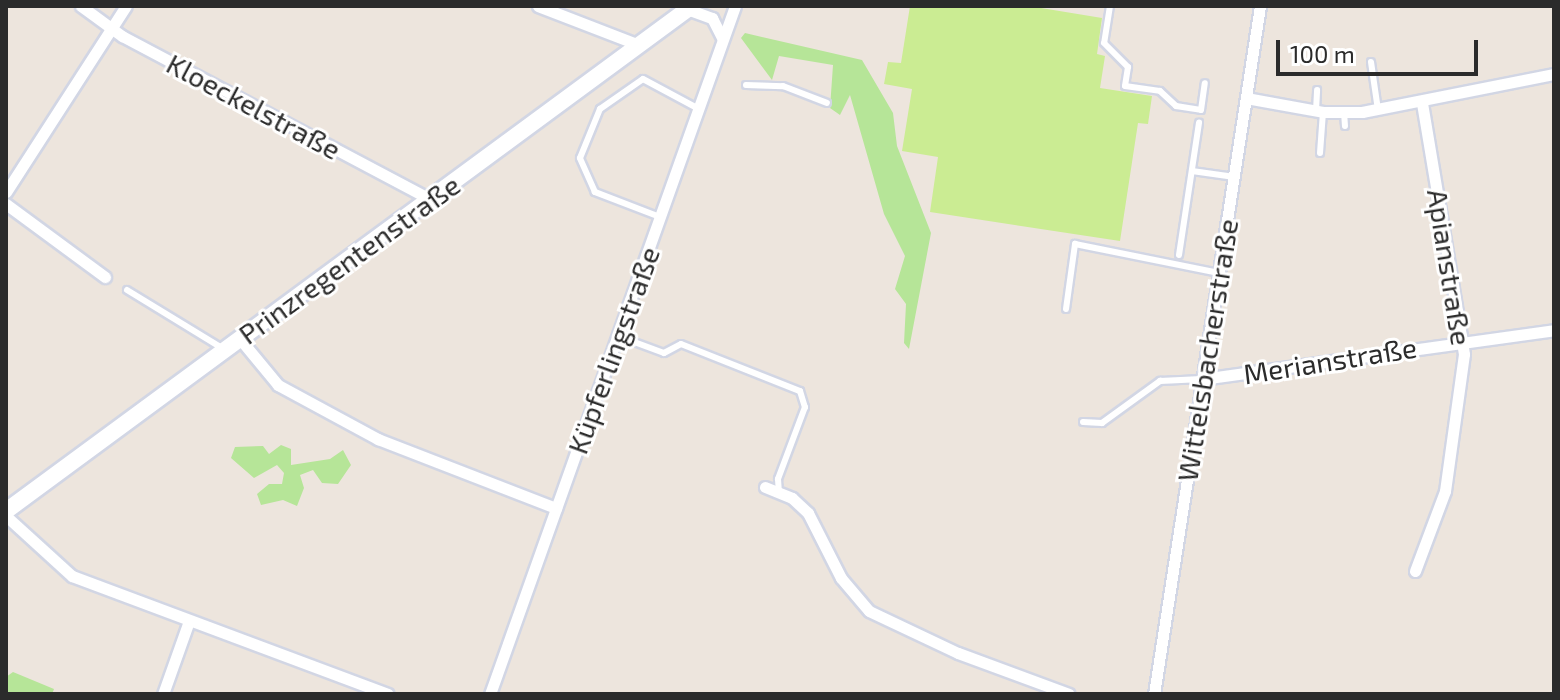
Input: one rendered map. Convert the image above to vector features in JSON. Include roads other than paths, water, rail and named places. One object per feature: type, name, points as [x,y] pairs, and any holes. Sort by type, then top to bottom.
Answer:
[{"type":"main road","name":"Prinzregentenstraße","points":[[6,513],[690,8]]},
{"type":"street","name":"Kloeckelstraße","points":[[81,6],[112,30],[430,199]]},
{"type":"street","points":[[6,192],[126,6]]},
{"type":"street","points":[[538,6],[639,45]]},
{"type":"street","name":"Küpferlingstraße","points":[[490,694],[735,6]]},
{"type":"street","name":"Wittelsbacherstraße","points":[[1154,694],[1260,6]]},
{"type":"street","points":[[690,8],[716,21],[722,43]]},
{"type":"street","points":[[1246,98],[1319,112],[1378,110],[1554,74]]},
{"type":"street","name":"Apianstraße","points":[[1415,571],[1445,491],[1458,423],[1464,341],[1422,103]]},
{"type":"street","points":[[6,204],[105,277]]},
{"type":"street","name":"Merianstraße","points":[[1202,379],[1554,330]]},
{"type":"street","points":[[240,339],[278,385],[378,439],[556,508]]},
{"type":"street","points":[[765,487],[779,492],[808,513],[841,578],[869,611],[958,653],[1069,694]]},
{"type":"street","points":[[6,513],[72,576],[388,694]]},
{"type":"street","points":[[163,694],[189,621]]},
{"type":"lane","points":[[1110,6],[1104,43],[1128,67],[1125,86],[1160,91],[1176,106],[1201,110],[1205,83]]},
{"type":"lane","points":[[1371,62],[1378,110]]},
{"type":"lane","points":[[661,218],[595,192],[580,158],[600,109],[643,79],[699,109]]},
{"type":"lane","points":[[746,85],[783,86],[827,103]]},
{"type":"lane","points":[[1317,90],[1320,153]]},
{"type":"lane","points":[[1344,112],[1345,126]]},
{"type":"lane","points":[[1179,255],[1199,123]]},
{"type":"lane","points":[[1192,171],[1235,177]]},
{"type":"lane","points":[[1066,309],[1075,244],[1219,273]]},
{"type":"lane","points":[[127,290],[214,339],[224,351]]},
{"type":"lane","points":[[618,336],[664,353],[681,344],[800,391],[805,407],[778,479],[779,492]]},
{"type":"lane","points":[[1083,422],[1102,423],[1160,381],[1202,379]]}]
